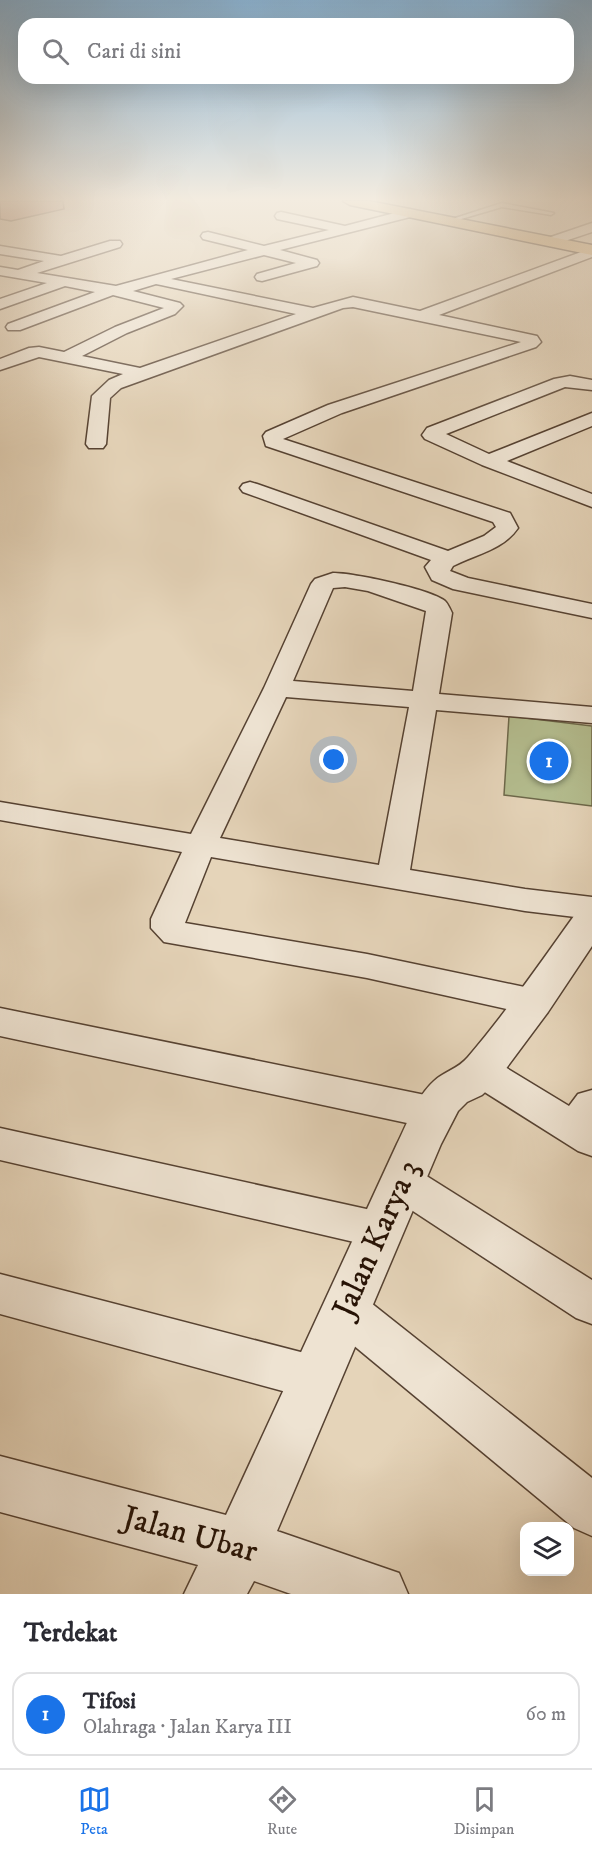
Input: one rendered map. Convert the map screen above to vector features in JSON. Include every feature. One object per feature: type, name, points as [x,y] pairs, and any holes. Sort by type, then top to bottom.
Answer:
[{"type":"street","points":[[23,275],[114,291],[175,306],[103,338],[68,357]]},
{"type":"street","points":[[0,304],[85,275]]},
{"type":"street","points":[[61,329],[22,325],[114,291],[173,275]]},
{"type":"street","points":[[262,277],[268,275]]},
{"type":"street","points":[[425,315],[528,275]]},
{"type":"street","points":[[156,280],[314,313]]},
{"type":"street","points":[[0,292],[22,296]]},
{"type":"street","points":[[96,444],[101,396],[116,384],[141,373],[314,313],[353,302],[425,315],[533,342],[335,410],[273,436],[273,442],[502,518],[507,528],[500,537],[443,566]]},
{"type":"street","points":[[73,305],[95,310]]},
{"type":"street","points":[[118,316],[141,321]]},
{"type":"street","points":[[82,333],[103,338]]},
{"type":"street","points":[[0,365],[34,352],[141,373]]},
{"type":"street","points":[[592,385],[570,381],[560,383],[434,432],[432,435],[489,461],[592,501]]},
{"type":"street","points":[[489,461],[592,419]]},
{"type":"street","points":[[568,492],[592,481]]},
{"type":"street","points":[[250,488],[443,566],[461,584],[592,611]]},
{"type":"street","points":[[393,876],[440,613],[438,608],[427,602],[338,579],[323,584],[277,688],[168,919],[168,928],[176,934],[367,966],[534,1002]]},
{"type":"street","points":[[277,688],[592,715]]},
{"type":"street","points":[[0,811],[525,900],[592,908]]},
{"type":"street","name":"Jalan Karya 3","points":[[214,1594],[241,1548],[380,1230],[442,1100],[452,1090],[467,1083],[481,1071],[534,1002],[592,918]]},
{"type":"street","points":[[0,1022],[435,1113]]},
{"type":"street","points":[[481,1071],[586,1125]]},
{"type":"street","points":[[0,1144],[380,1230]]},
{"type":"street","points":[[402,1182],[592,1304]]},
{"type":"street","points":[[0,1294],[315,1378]]},
{"type":"street","points":[[345,1310],[592,1510]]},
{"type":"street","name":"Jalan Ubar","points":[[0,1484],[241,1548],[378,1594]]},
{"type":"green space","points":[[509,716],[592,726],[592,806],[504,795]]},
{"type":"place","name":"Tifosi","points":[[549,761]]}]
